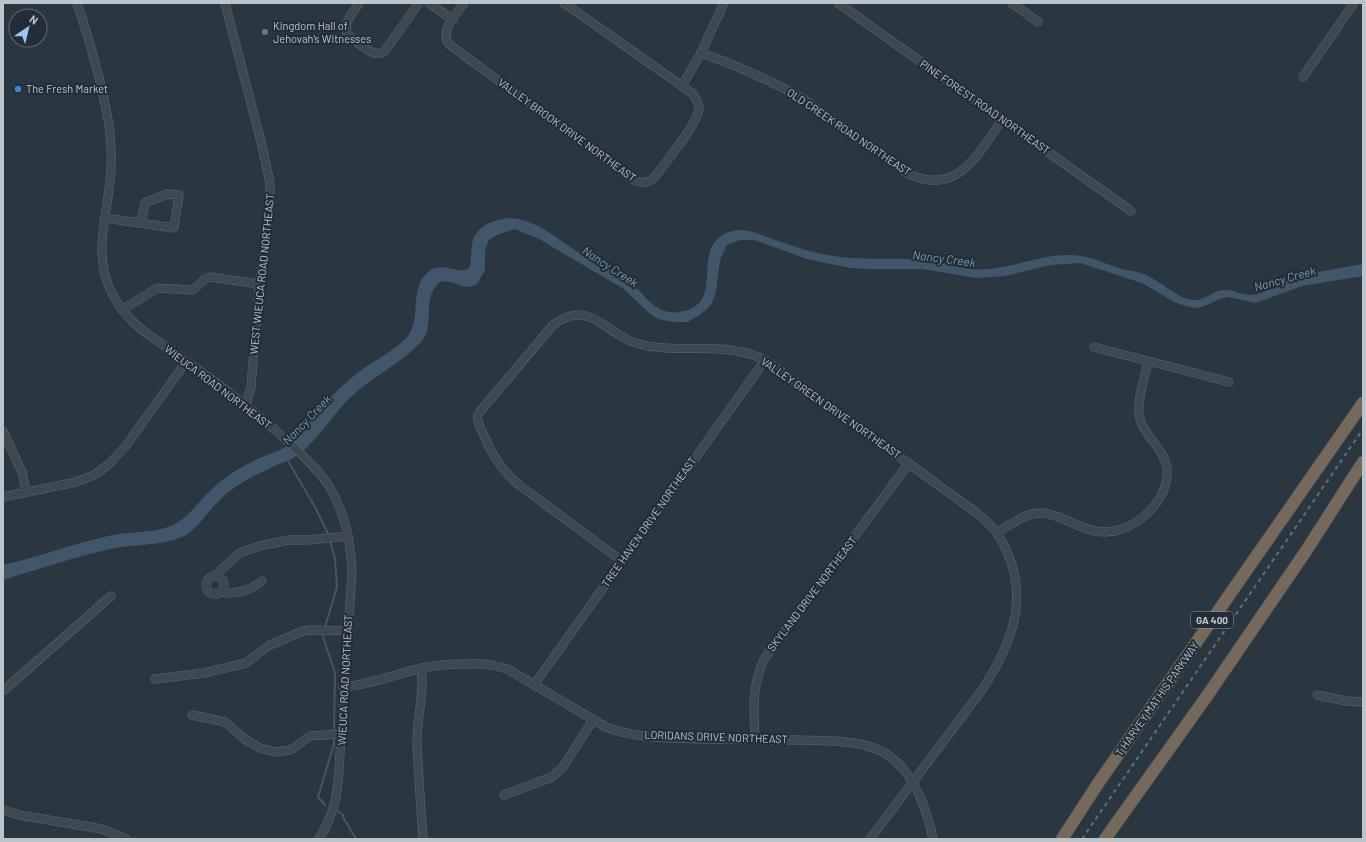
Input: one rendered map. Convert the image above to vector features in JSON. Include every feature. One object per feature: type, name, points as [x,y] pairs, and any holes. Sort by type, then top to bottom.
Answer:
[{"type":"highway","name":"T HARVEY MATHIS PARKWAY","points":[[1062,839],[1099,782],[1363,403]]},
{"type":"highway","points":[[1105,839],[1211,690],[1306,551],[1363,462]]},
{"type":"street","name":"WIEUCA ROAD NORTHEAST","points":[[77,3],[95,60],[110,133],[111,176],[102,247],[102,263],[110,290],[122,310],[142,330],[246,405],[304,456],[329,486],[338,502],[344,519],[351,554],[352,573],[343,631],[344,687],[337,735],[340,762],[336,801],[332,815],[319,839]]},
{"type":"street","name":"WEST WIEUCA ROAD NORTHEAST","points":[[225,3],[262,146],[270,183],[270,207],[259,284],[251,387],[246,405]]},
{"type":"street","points":[[360,3],[346,26],[347,34],[374,53],[379,54],[384,52],[419,3]]},
{"type":"street","points":[[429,3],[453,20]]},
{"type":"street","name":"VALLEY BROOK DRIVE NORTHEAST","points":[[464,3],[446,30],[445,36],[447,42],[639,182],[644,183],[654,178],[692,126],[697,116],[699,107],[697,99],[692,93],[682,86]]},
{"type":"street","points":[[564,3],[682,86],[701,53],[724,3]]},
{"type":"street","name":"PINE FOREST ROAD NORTHEAST","points":[[838,3],[1131,210]]},
{"type":"street","points":[[1012,3],[1038,22]]},
{"type":"street","points":[[1303,77],[1354,3]]},
{"type":"street","name":"OLD CREEK ROAD NORTHEAST","points":[[701,53],[746,70],[802,98],[907,173],[922,179],[945,179],[964,170],[972,162],[1002,120]]},
{"type":"street","points":[[105,218],[174,228],[179,195],[167,194],[145,203],[141,223]]},
{"type":"street","points":[[122,310],[157,288],[193,290],[206,278],[210,277],[259,284]]},
{"type":"street","name":"VALLEY GREEN DRIVE NORTHEAST","points":[[622,561],[508,476],[489,448],[477,420],[478,414],[552,325],[571,315],[583,315],[593,318],[624,339],[641,345],[669,349],[740,351],[753,354],[765,360],[974,511],[997,533],[1012,563],[1016,580],[1017,599],[1013,628],[994,670],[982,690],[870,839]]},
{"type":"street","points":[[1094,347],[1229,382]]},
{"type":"street","name":"TREE HAVEN DRIVE NORTHEAST","points":[[534,685],[765,360]]},
{"type":"street","points":[[997,533],[1020,518],[1039,513],[1054,516],[1087,530],[1101,532],[1118,530],[1136,522],[1154,506],[1160,499],[1165,487],[1167,472],[1163,456],[1147,434],[1139,414],[1148,361]]},
{"type":"street","points":[[3,497],[26,491],[62,486],[76,482],[94,475],[108,465],[125,447],[186,362]]},
{"type":"street","points":[[3,431],[22,472],[26,491]]},
{"type":"street","name":"SKYLAND DRIVE NORTHEAST","points":[[755,739],[754,689],[757,674],[764,659],[909,464]]},
{"type":"street","points":[[262,581],[255,587],[228,594],[221,592],[218,594],[212,594],[206,587],[206,581],[210,576],[216,575],[240,553],[260,546],[289,540],[311,540],[348,536]]},
{"type":"street","points":[[216,575],[222,578],[223,581],[224,587],[221,592]]},
{"type":"street","points":[[3,691],[111,596]]},
{"type":"street","points":[[155,679],[204,673],[246,663],[270,644],[303,631],[343,631]]},
{"type":"street","name":"LORIDANS DRIVE NORTHEAST","points":[[344,687],[366,684],[421,669],[450,664],[489,664],[507,669],[606,727],[625,733],[671,738],[820,740],[869,746],[893,758],[913,782],[925,811],[933,839]]},
{"type":"street","points":[[421,669],[422,682],[417,740],[423,839]]},
{"type":"street","points":[[1317,695],[1346,701],[1363,702]]},
{"type":"street","points":[[192,715],[224,722],[246,740],[260,748],[275,752],[291,750],[310,736],[337,735]]},
{"type":"street","points":[[504,795],[552,777],[563,767],[594,720]]},
{"type":"street","points":[[3,810],[19,815],[102,829],[126,839]]},
{"type":"water","points":[[509,218],[529,222],[547,231],[581,254],[625,279],[636,287],[657,308],[671,312],[688,310],[698,304],[703,296],[706,286],[708,264],[713,244],[724,234],[741,230],[753,232],[798,248],[827,255],[851,258],[924,260],[971,269],[998,268],[1053,256],[1081,256],[1122,269],[1144,274],[1156,280],[1178,295],[1190,300],[1200,299],[1220,290],[1253,295],[1288,280],[1363,264],[1363,276],[1302,286],[1256,303],[1228,297],[1202,307],[1193,308],[1176,303],[1142,283],[1080,263],[1051,265],[1005,276],[977,278],[922,269],[850,268],[807,259],[754,240],[740,240],[727,245],[720,260],[716,291],[712,303],[708,308],[688,322],[674,322],[658,319],[649,313],[624,289],[539,239],[515,229],[497,235],[489,240],[485,250],[485,270],[477,284],[466,287],[444,281],[438,284],[433,290],[429,304],[428,327],[426,335],[414,349],[353,395],[313,441],[298,455],[252,477],[231,490],[212,508],[192,531],[174,540],[119,547],[97,552],[3,580],[3,565],[108,536],[123,533],[153,531],[175,524],[187,515],[218,483],[249,463],[292,443],[340,388],[359,372],[398,346],[408,336],[414,322],[418,289],[420,282],[425,275],[431,270],[444,267],[466,270],[470,267],[473,239],[476,233],[490,223]]},
{"type":"waterway","points":[[287,459],[315,507],[329,536]]},
{"type":"waterway","points":[[325,627],[337,587],[335,559],[330,540]]},
{"type":"waterway","points":[[324,632],[323,637],[335,673],[334,733]]},
{"type":"waterway","points":[[325,805],[318,797],[334,744],[334,738]]},
{"type":"waterway","points":[[338,811],[343,815],[356,839]]},
{"type":"railway","points":[[1082,839],[1363,429]]},
{"type":"place","name":"Kingdom Hall of Jehovah’s Witnesses","points":[[265,32]]},
{"type":"place","name":"The Fresh Market","points":[[18,89]]},
{"type":"water label","name":"Nancy Creek","points":[[944,259]]},
{"type":"water label","name":"Nancy Creek","points":[[610,267]]},
{"type":"water label","name":"Nancy Creek","points":[[1285,279]]},
{"type":"water label","name":"Nancy Creek","points":[[307,420]]}]
